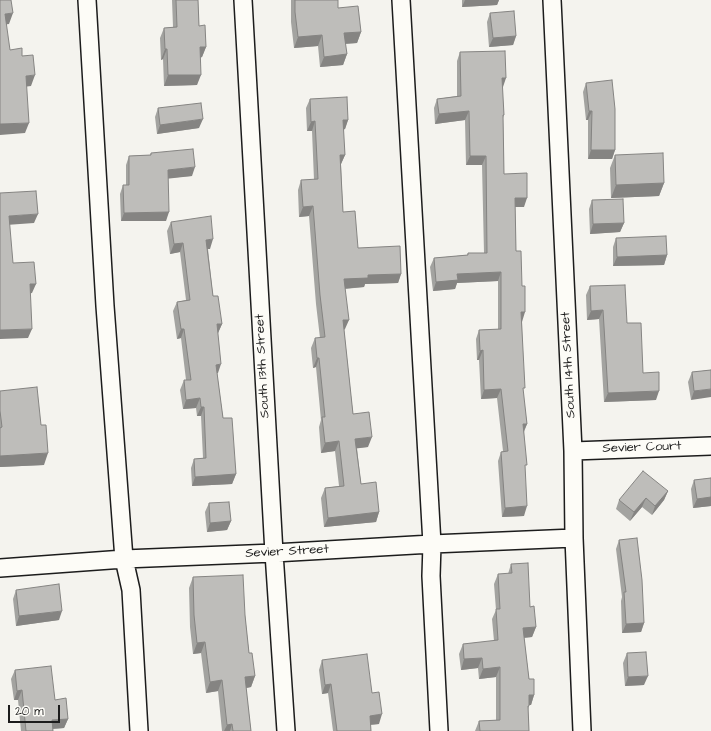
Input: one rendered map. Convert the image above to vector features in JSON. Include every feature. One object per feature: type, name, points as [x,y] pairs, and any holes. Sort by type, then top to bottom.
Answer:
[{"type":"street","points":[[87,0],[104,306],[124,559],[130,590],[139,731]]},
{"type":"street","name":"South 13th Street","points":[[243,0],[274,553],[286,731]]},
{"type":"street","points":[[401,0],[432,544],[430,576],[439,731]]},
{"type":"street","name":"South 14th Street","points":[[552,0],[573,451],[574,538],[582,731]]},
{"type":"street","name":"Sevier Court","points":[[573,451],[711,446]]},
{"type":"street","name":"Sevier Street","points":[[0,568],[124,559],[574,538]]},
{"type":"building","points":[[0,0],[11,0],[13,13],[5,14],[10,50],[22,48],[22,56],[33,55],[35,75],[26,76],[29,123],[0,124]]},
{"type":"building","points":[[176,0],[198,0],[199,26],[205,25],[206,47],[200,47],[201,75],[168,75],[167,49],[165,49],[164,28],[177,27]]},
{"type":"building","points":[[295,0],[338,0],[338,8],[358,6],[361,32],[344,33],[347,54],[324,57],[322,35],[298,37]]},
{"type":"building","points":[[514,11],[516,36],[493,38],[490,13]]},
{"type":"building","points":[[505,51],[506,78],[502,78],[504,115],[504,174],[527,173],[527,198],[515,198],[516,251],[521,251],[522,286],[525,286],[525,312],[521,312],[525,388],[523,388],[527,424],[523,424],[527,465],[525,465],[527,506],[505,508],[501,452],[508,451],[501,389],[484,390],[483,350],[480,351],[479,330],[501,329],[501,272],[457,274],[458,280],[436,282],[434,258],[468,255],[468,253],[487,253],[486,156],[470,156],[469,111],[439,114],[437,99],[461,96],[460,52]]},
{"type":"building","points":[[612,80],[615,109],[615,150],[591,150],[592,111],[589,111],[586,83]]},
{"type":"building","points":[[347,97],[348,120],[343,120],[345,155],[340,155],[343,212],[355,211],[358,248],[400,246],[401,274],[368,275],[368,278],[344,279],[349,320],[343,320],[353,414],[369,412],[372,437],[355,439],[361,484],[376,482],[379,512],[328,518],[325,488],[344,486],[339,441],[325,443],[322,417],[325,417],[319,358],[317,358],[315,338],[325,337],[313,206],[303,207],[301,180],[318,179],[315,121],[311,122],[310,99]]},
{"type":"building","points":[[201,103],[203,119],[160,125],[158,108]]},
{"type":"building","points":[[193,149],[195,167],[168,170],[169,212],[124,213],[123,185],[129,185],[129,156],[151,155],[151,153]]},
{"type":"building","points":[[663,153],[664,183],[616,185],[615,155]]},
{"type":"building","points":[[36,191],[38,214],[9,216],[13,263],[34,262],[36,284],[30,284],[32,329],[0,330],[0,193]]},
{"type":"building","points":[[623,199],[624,223],[593,224],[592,200]]},
{"type":"building","points":[[211,216],[213,239],[206,240],[213,296],[218,296],[222,324],[217,324],[221,364],[216,365],[223,418],[232,418],[236,474],[195,477],[194,459],[206,458],[204,407],[201,407],[200,398],[186,400],[184,380],[191,380],[184,329],[181,329],[177,302],[190,300],[183,243],[174,244],[171,222]]},
{"type":"building","points":[[666,236],[667,255],[617,257],[616,238]]},
{"type":"building","points":[[625,285],[627,323],[641,323],[643,373],[659,372],[659,391],[608,393],[603,310],[591,311],[590,286]]},
{"type":"building","points":[[711,370],[711,389],[694,391],[692,372]]},
{"type":"building","points":[[37,387],[41,425],[46,425],[48,453],[0,456],[0,428],[2,427],[0,391]]},
{"type":"building","points":[[643,471],[668,491],[655,506],[646,498],[634,512],[619,500]]},
{"type":"building","points":[[711,478],[711,497],[697,499],[694,480]]},
{"type":"building","points":[[229,502],[231,521],[210,523],[209,503]]},
{"type":"building","points":[[637,538],[642,580],[644,623],[626,624],[624,592],[626,592],[619,540]]},
{"type":"building","points":[[528,563],[530,607],[534,606],[536,627],[523,628],[529,679],[534,679],[534,695],[529,695],[529,731],[480,731],[479,721],[500,720],[500,667],[483,669],[482,658],[464,659],[463,644],[498,640],[496,609],[500,609],[498,574],[512,573],[511,564]]},
{"type":"building","points":[[243,575],[249,653],[252,653],[255,676],[245,677],[251,731],[233,731],[232,724],[227,725],[222,680],[210,682],[205,642],[197,643],[194,615],[193,577]]},
{"type":"building","points":[[59,584],[62,611],[19,616],[16,590]]},
{"type":"building","points":[[646,652],[648,676],[628,677],[627,653]]},
{"type":"building","points":[[367,654],[372,693],[379,692],[382,714],[370,716],[371,731],[337,731],[331,684],[325,685],[322,660]]},
{"type":"building","points":[[51,666],[55,700],[66,698],[68,719],[52,720],[53,731],[26,731],[22,690],[17,691],[15,670]]}]
